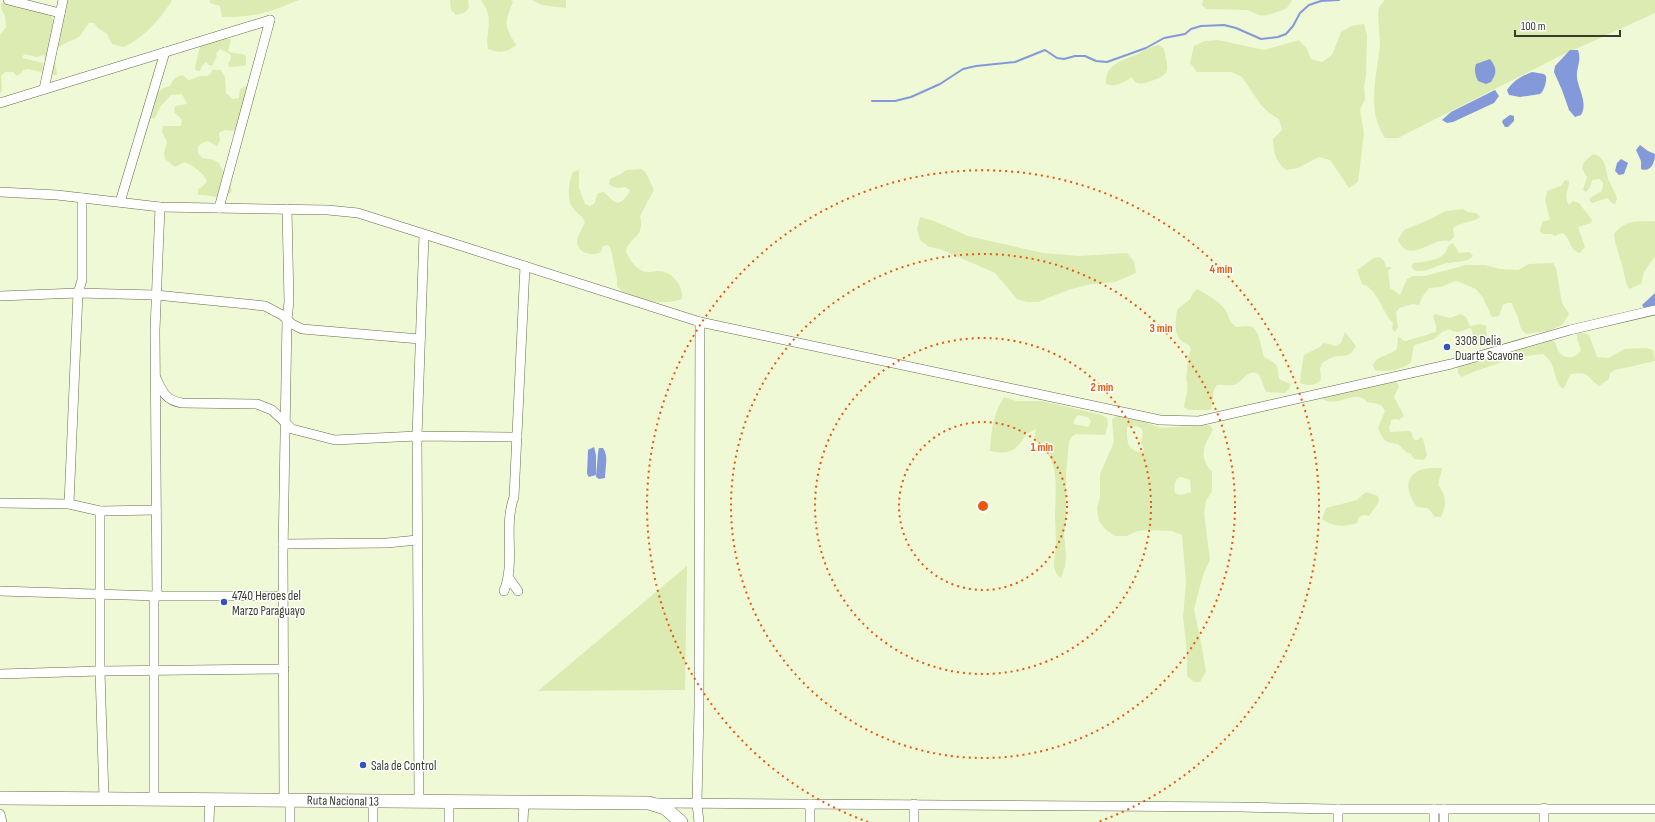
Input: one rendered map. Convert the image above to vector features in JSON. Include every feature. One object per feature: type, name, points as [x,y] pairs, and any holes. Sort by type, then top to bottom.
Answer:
[{"type":"highway","name":"Ruta Nacional 13","points":[[0,798],[210,798],[650,803],[665,808],[681,822]]},
{"type":"street","points":[[8,0],[60,13]]},
{"type":"street","points":[[44,90],[63,0]]},
{"type":"street","points":[[0,103],[270,20],[219,208]]},
{"type":"street","points":[[120,202],[164,52]]},
{"type":"street","points":[[0,192],[82,198],[160,207],[328,210],[358,213],[700,322],[1160,420],[1198,421],[1451,364],[1570,330],[1655,310]]},
{"type":"street","points":[[69,504],[78,293],[82,280],[82,198]]},
{"type":"street","points":[[154,798],[154,670],[156,596],[155,377],[156,295],[160,207]]},
{"type":"street","points":[[287,209],[289,302],[287,319],[283,596],[287,799],[290,822]]},
{"type":"street","points":[[419,800],[417,436],[424,234]]},
{"type":"street","points":[[504,591],[509,578],[509,520],[510,508],[514,497],[525,266]]},
{"type":"street","points":[[0,296],[78,293],[156,295],[265,306],[302,329],[420,339]]},
{"type":"street","points":[[699,822],[697,804],[699,692],[700,322]]},
{"type":"street","points":[[155,377],[165,395],[173,401],[182,403],[257,404],[272,410],[292,429],[335,440],[417,436],[517,437]]},
{"type":"street","points":[[0,503],[69,504],[100,511],[156,510]]},
{"type":"street","points":[[100,511],[100,671],[104,798]]},
{"type":"street","points":[[283,544],[387,543],[417,540]]},
{"type":"street","points":[[509,578],[518,591]]},
{"type":"street","points":[[0,590],[156,596],[283,596]]},
{"type":"street","points":[[0,674],[154,670],[284,669]]},
{"type":"street","points":[[209,822],[210,798]]},
{"type":"street","points":[[373,800],[373,822]]},
{"type":"street","points":[[449,822],[450,801]]},
{"type":"street","points":[[523,822],[524,802]]},
{"type":"street","points":[[650,803],[914,804],[1338,809],[1655,809]]},
{"type":"street","points":[[810,804],[810,822]]},
{"type":"street","points":[[914,804],[914,822]]},
{"type":"street","points":[[1544,808],[1544,822]]},
{"type":"street","points":[[1338,809],[1338,822]]},
{"type":"street","points":[[1434,822],[1439,809]]},
{"type":"street","points":[[1439,809],[1444,822]]},
{"type":"street","points":[[0,814],[2,822]]},
{"type":"green space","points":[[65,0],[172,0],[163,14],[151,27],[138,39],[124,47],[112,44],[107,34],[98,28],[94,23],[89,23],[79,37],[63,44],[55,52],[54,61],[57,75],[51,75],[46,65],[44,55],[37,57],[24,54],[22,58],[43,63],[44,68],[42,72],[28,69],[23,70],[17,76],[13,72],[5,72],[1,76],[2,89],[0,94],[0,35],[6,27],[5,16],[1,8],[1,4],[4,1],[48,12],[53,19],[53,29]]},
{"type":"green space","points":[[210,0],[299,0],[280,8],[253,15],[222,17],[220,6],[210,3]]},
{"type":"green space","points":[[450,0],[468,0],[469,8],[464,13],[456,15],[451,10]]},
{"type":"green space","points":[[481,0],[511,0],[513,2],[508,15],[507,28],[516,45],[513,48],[503,52],[488,49],[487,40],[489,20],[486,8]]},
{"type":"green space","points":[[532,0],[566,0],[566,8],[542,5]]},
{"type":"green space","points":[[1203,0],[1292,0],[1287,8],[1265,15],[1258,15],[1247,10],[1206,9],[1202,5]]},
{"type":"green space","points":[[1385,0],[1655,0],[1655,13],[1556,58],[1398,138],[1385,138],[1379,127],[1376,116],[1374,93],[1380,45],[1378,11]]},
{"type":"green space","points":[[1364,24],[1367,35],[1366,76],[1364,87],[1365,99],[1360,110],[1364,133],[1358,182],[1349,188],[1330,160],[1319,157],[1298,168],[1286,170],[1277,160],[1274,149],[1273,139],[1282,130],[1279,119],[1269,113],[1261,105],[1242,77],[1232,72],[1197,72],[1190,63],[1194,46],[1205,41],[1218,40],[1264,50],[1299,40],[1307,49],[1311,59],[1322,62],[1332,55],[1341,32],[1351,26]]},
{"type":"green space","points":[[222,39],[231,39],[228,51],[246,56],[246,64],[244,66],[229,67],[228,64],[231,58],[230,54],[220,49],[216,53],[217,56],[212,66],[206,62],[200,71],[197,71],[195,69],[201,45]]},
{"type":"green space","points":[[1159,45],[1164,49],[1167,66],[1167,70],[1162,76],[1143,83],[1135,82],[1132,77],[1117,85],[1106,84],[1108,72],[1116,64],[1151,47]]},
{"type":"green space","points":[[213,69],[221,70],[225,77],[226,93],[233,99],[239,98],[240,89],[248,85],[254,86],[255,90],[254,101],[245,118],[242,132],[225,130],[219,133],[220,141],[217,146],[208,141],[202,143],[198,147],[198,153],[202,158],[214,160],[219,163],[222,169],[227,173],[232,190],[225,199],[198,195],[198,189],[207,181],[201,172],[184,162],[175,167],[165,159],[164,153],[167,142],[162,132],[163,126],[181,126],[182,120],[174,112],[175,106],[187,104],[182,94],[171,95],[160,107],[155,118],[150,118],[153,102],[160,90],[170,86],[174,80],[183,75],[190,80],[200,76],[208,76]]},
{"type":"green space","points":[[1593,154],[1601,158],[1605,164],[1609,181],[1617,199],[1615,204],[1608,198],[1592,203],[1589,200],[1602,191],[1603,183],[1600,179],[1592,180],[1590,187],[1586,192],[1583,190],[1587,177],[1582,168],[1584,162]]},
{"type":"green space","points":[[642,169],[646,173],[654,190],[640,216],[641,229],[627,247],[626,252],[636,267],[642,271],[663,272],[672,276],[676,280],[681,289],[682,299],[675,301],[647,301],[638,299],[622,291],[617,286],[611,249],[608,245],[603,246],[601,252],[597,254],[588,254],[580,249],[577,242],[585,222],[573,208],[569,200],[569,185],[573,172],[579,170],[579,188],[585,204],[590,206],[595,203],[598,193],[604,192],[612,200],[618,203],[622,201],[630,190],[625,187],[618,188],[609,184],[610,179],[626,170]]},
{"type":"green space","points":[[1565,180],[1569,181],[1566,199],[1569,205],[1573,201],[1579,203],[1592,220],[1591,223],[1578,227],[1585,247],[1580,253],[1574,250],[1563,233],[1554,236],[1552,234],[1543,234],[1540,232],[1543,221],[1550,220],[1545,200],[1547,191],[1561,186]]},
{"type":"green space","points":[[1463,209],[1467,212],[1476,213],[1480,217],[1453,228],[1454,237],[1450,241],[1436,242],[1415,250],[1409,250],[1403,247],[1398,240],[1404,230],[1446,211]]},
{"type":"green space","points":[[920,217],[934,221],[968,236],[1043,253],[1079,256],[1127,253],[1134,262],[1136,273],[1115,282],[1091,284],[1068,290],[1038,302],[1027,302],[1017,299],[995,273],[940,249],[929,247],[920,240],[917,229]]},
{"type":"green space","points":[[1655,221],[1655,256],[1644,272],[1641,284],[1629,289],[1625,280],[1614,234],[1618,229],[1632,222]]},
{"type":"green space","points":[[1453,243],[1459,253],[1470,252],[1473,256],[1465,261],[1445,264],[1421,271],[1416,271],[1412,268],[1414,263],[1430,261],[1444,255],[1448,246]]},
{"type":"green space","points":[[1380,257],[1384,261],[1386,267],[1392,267],[1388,271],[1390,288],[1400,295],[1407,279],[1413,276],[1425,276],[1466,265],[1485,265],[1500,269],[1518,270],[1529,264],[1553,263],[1556,268],[1562,303],[1569,314],[1562,325],[1548,331],[1527,334],[1520,325],[1512,303],[1503,305],[1499,316],[1492,317],[1483,298],[1476,289],[1456,281],[1441,287],[1429,288],[1422,297],[1419,305],[1413,304],[1399,308],[1396,313],[1398,327],[1395,332],[1392,329],[1393,323],[1376,295],[1367,286],[1362,284],[1357,270],[1374,258]]},
{"type":"green space","points":[[1197,289],[1221,304],[1233,325],[1236,327],[1249,326],[1256,330],[1260,339],[1264,357],[1276,365],[1279,379],[1291,384],[1285,393],[1266,392],[1259,374],[1252,373],[1246,375],[1234,385],[1217,385],[1214,390],[1211,410],[1189,410],[1184,407],[1187,389],[1186,379],[1188,360],[1191,350],[1189,345],[1180,339],[1176,331],[1176,316],[1177,310],[1190,299]]},
{"type":"green space","points":[[1435,314],[1450,318],[1461,314],[1466,317],[1470,326],[1480,324],[1486,326],[1487,344],[1479,346],[1471,345],[1469,343],[1474,339],[1471,328],[1458,332],[1450,329],[1442,332],[1434,339],[1415,345],[1409,364],[1389,371],[1375,370],[1373,365],[1377,359],[1397,349],[1398,336],[1406,341],[1436,332],[1436,325],[1433,316]]},
{"type":"green space","points":[[1345,332],[1356,346],[1353,351],[1345,356],[1335,357],[1322,363],[1320,368],[1321,380],[1318,382],[1311,385],[1300,383],[1304,355],[1320,347],[1324,343],[1336,346],[1341,343]]},
{"type":"green space","points":[[1577,333],[1589,335],[1597,357],[1609,358],[1624,349],[1647,348],[1653,350],[1655,361],[1615,370],[1610,373],[1609,379],[1599,386],[1585,374],[1571,374],[1563,389],[1557,381],[1551,363],[1543,354],[1501,362],[1461,377],[1458,373],[1458,367],[1487,356],[1552,340],[1555,342],[1558,351],[1563,356],[1573,357],[1581,350],[1577,339]]},
{"type":"green space","points":[[1395,381],[1399,386],[1394,397],[1404,416],[1399,420],[1391,420],[1391,424],[1389,426],[1390,432],[1409,431],[1412,433],[1415,440],[1418,440],[1420,437],[1423,439],[1427,455],[1424,460],[1414,459],[1411,454],[1406,452],[1398,444],[1387,441],[1383,438],[1378,428],[1385,411],[1382,406],[1376,403],[1367,402],[1363,398],[1357,397],[1333,402],[1321,398]]},
{"type":"green space","points":[[1004,397],[1016,401],[1042,401],[1102,415],[1107,418],[1108,424],[1105,435],[1076,434],[1071,437],[1069,442],[1066,474],[1066,521],[1064,533],[1066,556],[1065,567],[1061,578],[1055,571],[1054,567],[1056,547],[1056,482],[1052,463],[1042,447],[1034,440],[1036,429],[1026,434],[1016,448],[1012,450],[1007,452],[990,451],[993,423],[1000,403]],"holes":[[[1077,415],[1088,417],[1091,422],[1088,427],[1074,424]]]},
{"type":"green space","points":[[1117,416],[1129,419],[1135,418],[1160,428],[1210,425],[1213,430],[1204,451],[1205,461],[1212,472],[1212,491],[1206,501],[1204,513],[1210,560],[1203,575],[1194,609],[1206,672],[1200,682],[1194,682],[1187,676],[1187,652],[1183,617],[1186,582],[1182,535],[1171,531],[1148,530],[1137,531],[1127,536],[1115,536],[1106,530],[1099,521],[1097,509],[1100,497],[1100,474],[1114,442],[1112,419]],"holes":[[[1136,426],[1141,428],[1143,433],[1141,442],[1144,450],[1143,452],[1130,448],[1128,441],[1127,427]],[[1181,477],[1190,480],[1191,492],[1181,495],[1175,493],[1174,487],[1176,481]]]},
{"type":"green space","points":[[1442,468],[1438,485],[1443,492],[1445,504],[1441,517],[1435,517],[1428,508],[1417,507],[1408,488],[1413,474],[1419,470]]},
{"type":"green space","points":[[1366,492],[1378,496],[1379,502],[1369,516],[1364,515],[1359,517],[1357,523],[1343,526],[1330,524],[1322,519],[1326,508],[1357,500]]},
{"type":"green space","points":[[687,566],[685,690],[538,691]]},
{"type":"water","points":[[1570,50],[1578,50],[1579,54],[1577,78],[1584,106],[1581,115],[1575,117],[1569,110],[1554,72],[1555,66]]},
{"type":"water","points":[[1490,59],[1494,65],[1495,73],[1491,82],[1486,84],[1478,81],[1475,66],[1476,64]]},
{"type":"water","points":[[1532,72],[1544,74],[1546,76],[1545,86],[1540,94],[1520,97],[1509,95],[1507,90],[1515,81]]},
{"type":"water","points":[[1495,90],[1499,96],[1494,103],[1453,122],[1447,123],[1442,120],[1451,112]]},
{"type":"water","points":[[1510,115],[1514,116],[1514,121],[1508,127],[1505,127],[1502,122]]},
{"type":"water","points":[[1640,145],[1655,154],[1652,166],[1644,170],[1641,169],[1641,161],[1636,150]]},
{"type":"water","points":[[1621,159],[1628,163],[1624,174],[1619,175],[1615,171],[1617,163]]},
{"type":"water","points":[[1655,293],[1655,306],[1644,308],[1642,305]]},
{"type":"water","points":[[594,447],[596,455],[596,475],[589,477],[587,474],[588,450]]},
{"type":"water","points":[[599,448],[603,448],[606,458],[605,478],[599,479],[596,477]]},
{"type":"waterway","points":[[872,101],[895,101],[911,97],[940,84],[963,69],[976,66],[1015,62],[1045,50],[1057,58],[1064,59],[1075,56],[1085,56],[1096,61],[1107,62],[1146,48],[1164,38],[1185,34],[1191,29],[1201,26],[1224,25],[1236,28],[1261,39],[1278,37],[1286,34],[1293,26],[1300,13],[1309,5],[1321,1],[1339,0]]},
{"type":"place","name":"3308 Delia Duarte Scavone","points":[[1447,347]]},
{"type":"place","name":"4740 Heroes del Marzo Paraguayo","points":[[224,602]]},
{"type":"place","name":"Sala de Control","points":[[363,765]]}]
